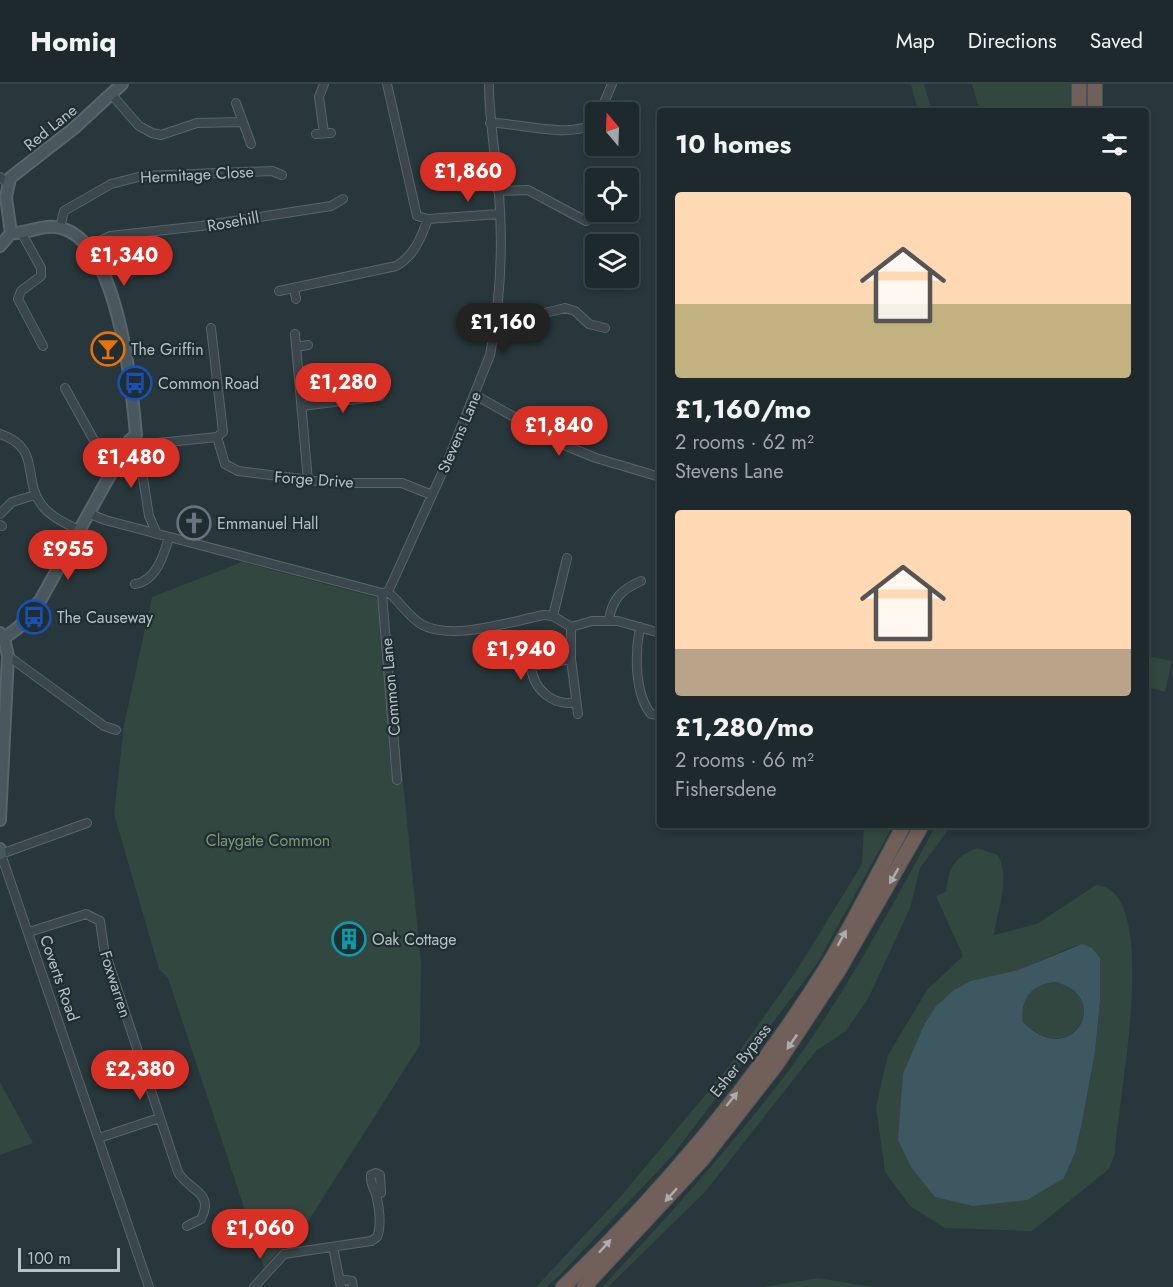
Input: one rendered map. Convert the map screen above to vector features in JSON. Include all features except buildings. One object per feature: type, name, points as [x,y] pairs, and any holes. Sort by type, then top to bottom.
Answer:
[{"type":"highway","points":[[1079,84],[1079,108]]},
{"type":"highway","points":[[1095,84],[1095,108]]},
{"type":"highway","name":"Esher Bypass","points":[[563,1287],[599,1252],[692,1149],[762,1061],[828,964],[902,828]]},
{"type":"highway","name":"Esher Bypass","points":[[584,1287],[702,1160],[777,1064],[840,970],[920,828]]},
{"type":"street","name":"Red Lane","points":[[16,233],[4,180],[64,136],[122,84]]},
{"type":"street","points":[[323,84],[319,97],[324,133]]},
{"type":"street","points":[[387,84],[414,208],[419,218],[499,214]]},
{"type":"street","name":"Stevens Lane","points":[[385,593],[432,495],[490,355],[496,311],[499,214],[490,123],[489,84]]},
{"type":"street","points":[[604,102],[612,84]]},
{"type":"street","points":[[112,95],[139,126],[152,134],[161,135],[197,123],[243,122]]},
{"type":"street","points":[[236,103],[251,144]]},
{"type":"street","points":[[490,123],[574,131],[585,129]]},
{"type":"street","name":"Hermitage Close","points":[[60,227],[64,211],[111,184],[132,177],[272,171],[282,175]]},
{"type":"street","points":[[498,191],[518,188],[528,190],[585,220]]},
{"type":"street","name":"Rosehill","points":[[87,247],[110,236],[201,226],[331,206],[343,199]]},
{"type":"street","points":[[279,291],[396,266],[408,257],[416,246],[428,219]]},
{"type":"street","points":[[0,246],[16,233],[39,227],[60,227],[71,232],[87,247],[106,283],[119,316],[128,358],[137,440],[149,516],[158,534]]},
{"type":"street","points":[[16,233],[41,268],[41,276],[21,291],[18,299],[43,346]]},
{"type":"street","points":[[294,288],[296,299]]},
{"type":"street","points":[[496,311],[541,314],[565,308],[575,311],[589,324],[605,328]]},
{"type":"street","points":[[0,820],[2,714],[8,656],[2,635],[30,615],[90,514],[129,441],[217,437],[223,428],[211,328]]},
{"type":"street","points":[[295,334],[308,481]]},
{"type":"street","points":[[296,347],[308,345]]},
{"type":"street","points":[[302,406],[376,397],[371,386]]},
{"type":"street","points":[[65,388],[96,444],[102,452],[118,461]]},
{"type":"street","points":[[475,395],[564,445],[596,458],[657,476]]},
{"type":"street","points":[[0,435],[15,441],[28,457],[35,495],[46,512],[80,531]]},
{"type":"street","name":"Forge Drive","points":[[217,437],[221,458],[230,468],[247,473],[308,481],[402,483],[432,495]]},
{"type":"street","points":[[0,514],[12,502],[35,495]]},
{"type":"street","points":[[90,514],[105,520],[385,593],[416,621],[433,629],[459,630],[544,615],[553,616],[571,627],[609,620],[657,632]]},
{"type":"street","points":[[135,584],[144,583],[152,574],[165,553],[169,537]]},
{"type":"street","points":[[553,616],[567,558]]},
{"type":"street","points":[[609,620],[610,611],[620,593],[641,581]]},
{"type":"street","name":"Common Lane","points":[[385,593],[397,780]]},
{"type":"street","points":[[571,627],[571,658],[578,714]]},
{"type":"street","points":[[640,627],[635,662],[646,708],[651,714],[657,715]]},
{"type":"street","points":[[8,656],[104,726],[116,730]]},
{"type":"street","points":[[571,658],[531,666],[534,680],[548,697],[562,704],[576,702]]},
{"type":"street","points":[[0,853],[87,823]]},
{"type":"street","name":"Coverts Road","points":[[0,853],[149,1287]]},
{"type":"street","name":"Foxwarren","points":[[29,932],[86,914],[100,921],[105,949],[178,1173],[182,1180],[196,1189],[206,1206],[201,1219],[187,1226]]},
{"type":"street","points":[[99,1138],[159,1118]]},
{"type":"street","points":[[254,1287],[284,1254],[377,1238],[381,1228],[376,1193],[370,1182],[371,1175],[376,1173],[380,1175],[381,1192]]},
{"type":"street","points":[[333,1247],[340,1283],[352,1281],[353,1287]]},
{"type":"green space","points":[[911,84],[924,84],[931,108],[917,108]]},
{"type":"green space","points":[[972,84],[1072,84],[1072,108],[979,108]]},
{"type":"green space","name":"Claygate Common","points":[[242,562],[385,600],[421,962],[420,1045],[295,1242],[277,1253],[264,1268],[168,978],[159,969],[114,814],[124,725],[152,597]]},
{"type":"green space","points":[[1149,657],[1172,661],[1165,692],[1149,688]]},
{"type":"green space","points":[[864,828],[891,828],[817,964],[673,1155],[560,1275],[546,1287],[536,1287],[621,1196],[726,1070],[797,970],[862,864]]},
{"type":"green space","points":[[934,828],[950,828],[920,868],[910,908],[868,999],[846,1031],[816,1051],[705,1192],[608,1287],[602,1287],[697,1183],[786,1074],[847,983]]},
{"type":"green space","points":[[977,848],[998,855],[1002,865],[1002,895],[994,935],[1037,924],[1096,885],[1116,896],[1128,922],[1132,960],[1131,1004],[1115,1153],[1109,1169],[1032,1231],[945,1228],[910,1206],[885,1172],[876,1107],[888,1055],[927,990],[963,956],[936,896],[946,892],[951,870],[957,860]],"holes":[[[1082,944],[1100,1002],[1095,1052],[1082,1123],[1075,1153],[1064,1178],[936,1006],[968,984],[1008,974]]]},
{"type":"green space","points":[[1055,982],[1072,990],[1082,1001],[1084,1014],[1080,1026],[1070,1035],[1057,1038],[1041,1035],[1023,1022],[1024,1006],[1029,994],[1040,986]]},
{"type":"green space","points":[[0,1082],[33,1143],[0,1155]]},
{"type":"green space","points":[[818,1278],[873,1287],[764,1287]]},
{"type":"water","points":[[1082,944],[1092,948],[1100,958],[1100,1002],[1095,1052],[1075,1153],[1064,1178],[1027,1200],[973,1206],[935,1197],[911,1167],[898,1140],[903,1074],[924,1025],[936,1006],[954,990],[971,981],[1018,970]],"holes":[[[1055,982],[1073,990],[1082,1001],[1084,1014],[1080,1026],[1070,1035],[1057,1039],[1041,1035],[1023,1022],[1024,1006],[1034,989]]]},
{"type":"place","name":"The Griffin","points":[[108,349]]},
{"type":"place","name":"Common Road","points":[[135,383]]},
{"type":"place","name":"Emmanuel Hall","points":[[194,523]]},
{"type":"place","name":"The Causeway","points":[[34,617]]},
{"type":"place","name":"Oak Cottage","points":[[349,939]]}]
